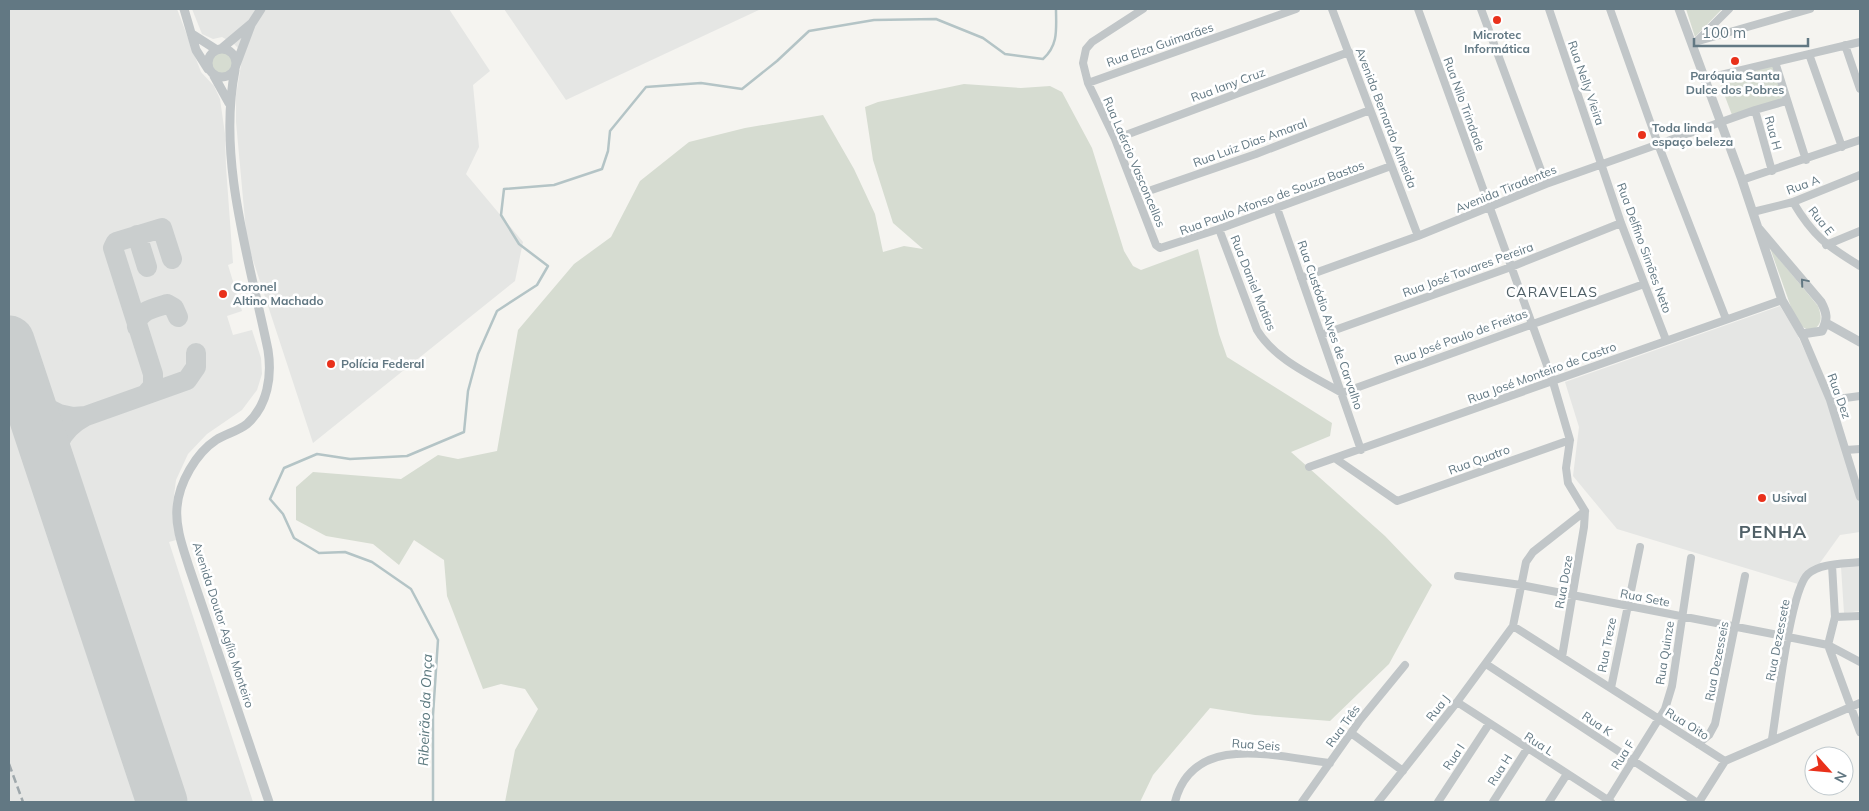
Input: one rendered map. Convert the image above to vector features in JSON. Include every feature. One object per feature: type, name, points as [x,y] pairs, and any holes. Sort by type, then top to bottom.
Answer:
[{"type":"street","name":"Avenida Doutor Agílio Monteiro","points":[[184,9],[196,50],[230,103]]},
{"type":"street","points":[[192,34],[219,49],[231,52],[236,67],[228,76],[211,73],[208,60],[219,49],[252,23],[262,9]]},
{"type":"street","name":"Rua Laércio Vasconcellos","points":[[1144,9],[1092,42],[1086,50],[1083,63],[1088,83],[1114,139],[1156,245],[1160,248]]},
{"type":"street","name":"Rua Elza Guimarães","points":[[1088,83],[1296,9]]},
{"type":"street","name":"Avenida Bernardo Almeida","points":[[1332,9],[1418,236]]},
{"type":"street","name":"Rua Nilo Trindade","points":[[1418,9],[1553,382],[1570,440]]},
{"type":"street","points":[[1481,9],[1546,184]]},
{"type":"street","name":"Rua Nelly Vieira","points":[[1549,9],[1602,164]]},
{"type":"street","points":[[1610,9],[1658,144],[1726,319]]},
{"type":"street","points":[[1679,9],[1694,44],[1704,79],[1742,180],[1782,300],[1802,334],[1822,331],[1826,323],[1827,314],[1821,302],[1759,229]]},
{"type":"street","points":[[1694,44],[1729,9]]},
{"type":"street","points":[[1694,44],[1808,9]]},
{"type":"street","name":"Avenida Doutor Agílio Monteiro","points":[[252,23],[236,67],[230,103],[233,171],[240,232],[271,370],[268,388],[262,402],[247,424],[215,441],[198,458],[184,481],[177,507],[179,534],[188,567],[269,802]]},
{"type":"street","points":[[1704,79],[1860,42]]},
{"type":"street","points":[[1845,45],[1860,89]]},
{"type":"street","name":"Rua Iany Cruz","points":[[1114,139],[1349,52]]},
{"type":"street","points":[[1809,54],[1842,147]]},
{"type":"street","points":[[1775,62],[1806,160]]},
{"type":"street","points":[[1755,110],[1786,100]]},
{"type":"street","name":"Rua Luiz Dias Amaral","points":[[1137,195],[1256,154],[1370,110]]},
{"type":"street","name":"Rua H","points":[[1719,121],[1755,110],[1772,171]]},
{"type":"street","name":"Avenida Tiradentes","points":[[1301,278],[1418,236],[1546,184],[1719,121]]},
{"type":"street","points":[[1742,180],[1806,160],[1860,140]]},
{"type":"street","name":"Rua Delfino Simões Neto","points":[[1602,164],[1621,223],[1666,340]]},
{"type":"street","name":"Rua Paulo Afonso de Souza Bastos","points":[[1160,248],[1219,229],[1391,166]]},
{"type":"street","name":"Rua A","points":[[1753,212],[1793,202],[1860,175]]},
{"type":"street","name":"Rua E","points":[[1793,202],[1806,225],[1826,245],[1860,266]]},
{"type":"street","name":"Rua Custódio Alves de Carvalho","points":[[1277,208],[1361,450]]},
{"type":"street","name":"Rua José Tavares Pereira","points":[[1321,335],[1511,267],[1621,223]]},
{"type":"street","name":"Rua Daniel Matias","points":[[1219,229],[1257,330],[1265,344],[1287,360],[1342,393]]},
{"type":"street","points":[[1826,245],[1860,231]]},
{"type":"street","name":"Rua José Paulo de Freitas","points":[[1342,393],[1644,284]]},
{"type":"street","name":"Rua José Monteiro de Castro","points":[[1309,467],[1782,300]]},
{"type":"street","points":[[1826,323],[1860,342]]},
{"type":"street","name":"Rua Dez","points":[[1802,334],[1830,400],[1860,497]]},
{"type":"street","points":[[1830,400],[1860,396]]},
{"type":"street","points":[[1513,626],[1526,562],[1533,552],[1585,511],[1568,482],[1566,468],[1570,440]]},
{"type":"street","name":"Rua Quatro","points":[[1336,459],[1397,501],[1570,440]]},
{"type":"street","points":[[1846,450],[1860,449]]},
{"type":"street","name":"Rua Doze","points":[[1562,657],[1574,595],[1585,511]]},
{"type":"street","name":"Rua Treze","points":[[1611,688],[1626,606],[1640,547]]},
{"type":"street","name":"Rua Quinze","points":[[1659,720],[1672,686],[1691,558]]},
{"type":"street","points":[[1860,562],[1832,565],[1835,617],[1828,645],[1860,732]]},
{"type":"street","name":"Rua Dezessete","points":[[1772,739],[1788,637],[1800,585],[1813,571],[1832,565]]},
{"type":"street","name":"Rua Sete","points":[[1458,576],[1521,585],[1828,645]]},
{"type":"street","name":"Rua Dezesseis","points":[[1698,744],[1709,735],[1715,724],[1745,576]]},
{"type":"street","points":[[1835,617],[1860,616]]},
{"type":"street","name":"Rua Oito","points":[[1513,626],[1725,761]]},
{"type":"street","name":"Rua J","points":[[1378,802],[1457,702],[1513,626]]},
{"type":"street","points":[[1828,645],[1860,662]]},
{"type":"street","name":"Rua K","points":[[1486,664],[1697,802]]},
{"type":"street","name":"Rua Três","points":[[1302,802],[1351,733],[1405,666]]},
{"type":"street","name":"Rua L","points":[[1457,702],[1609,802]]},
{"type":"street","points":[[1697,802],[1725,761],[1772,739],[1860,703]]},
{"type":"street","name":"Rua F","points":[[1609,802],[1632,761],[1659,720]]},
{"type":"street","name":"Rua I","points":[[1438,802],[1490,724]]},
{"type":"street","points":[[1351,733],[1403,771]]},
{"type":"street","name":"Rua H","points":[[1493,802],[1527,749]]},
{"type":"street","name":"Rua Seis","points":[[1175,802],[1183,780],[1187,775],[1206,760],[1219,755],[1240,753],[1330,763]]},
{"type":"street","points":[[1549,802],[1567,774]]},
{"type":"shaded area","points":[[9,9],[177,9],[201,72],[214,86],[220,99],[225,134],[233,263],[228,265],[242,311],[227,316],[233,335],[252,330],[261,358],[262,374],[257,390],[242,410],[207,434],[188,454],[176,480],[172,511],[176,540],[169,542],[253,802],[9,802]]},
{"type":"shaded area","points":[[192,9],[449,9],[490,71],[473,85],[479,147],[466,174],[523,242],[515,281],[313,443],[247,242],[236,122],[236,95],[243,53],[234,44],[222,37],[213,39],[202,34]]},
{"type":"shaded area","points":[[504,9],[761,9],[566,100]]},
{"type":"shaded area","points":[[1686,9],[1722,9],[1695,37]]},
{"type":"shaded area","points":[[222,52],[230,55],[233,63],[230,71],[222,74],[214,71],[211,63],[214,55]]},
{"type":"shaded area","points":[[1773,65],[1783,99],[1732,115],[1718,78]]},
{"type":"shaded area","points":[[964,84],[1021,88],[1050,86],[1062,92],[1092,148],[1124,251],[1133,266],[1141,270],[1198,249],[1219,334],[1227,357],[1332,423],[1330,436],[1291,452],[1385,536],[1432,585],[1389,664],[1330,721],[1255,715],[1210,708],[1153,775],[1140,802],[505,802],[515,750],[538,709],[525,689],[501,684],[483,689],[447,596],[444,560],[414,540],[399,565],[373,544],[326,536],[296,520],[296,487],[313,472],[401,479],[438,455],[458,459],[497,451],[518,330],[574,264],[611,237],[640,181],[689,142],[745,128],[823,115],[854,169],[875,214],[883,252],[904,246],[923,249],[893,223],[873,160],[865,107],[878,102]]},
{"type":"shaded area","points":[[1770,248],[1818,306],[1820,321],[1814,329],[1810,331],[1797,324]]},
{"type":"shaded area","points":[[1780,306],[1796,332],[1827,399],[1860,503],[1860,532],[1840,535],[1817,567],[1798,584],[1617,529],[1573,476],[1579,427],[1565,382]]},
{"type":"shaded area","points":[[1860,565],[1860,611],[1844,613],[1841,567]]},
{"type":"waterway","name":"Ribeirão da Onça","points":[[433,802],[433,715],[438,640],[411,589],[372,562],[345,552],[319,553],[294,538],[283,514],[270,499],[284,468],[317,454],[350,459],[407,456],[464,432],[468,391],[478,354],[497,311],[537,285],[548,266],[519,244],[501,215],[504,189],[554,185],[602,169],[608,151],[610,131],[646,87],[701,83],[742,89],[777,61],[809,31],[874,20],[936,19],[983,38],[1005,54],[1043,59],[1052,48],[1056,36],[1056,9]]},
{"type":"taxiway","points":[[146,394],[153,386],[153,374],[113,248],[116,242],[162,228],[172,259]]},
{"type":"taxiway","points":[[137,235],[147,267]]},
{"type":"taxiway","points":[[137,327],[137,322],[142,314],[167,304],[174,308],[178,317]]},
{"type":"taxiway","points":[[19,372],[32,396],[43,406],[59,414],[73,417],[86,416],[187,380],[196,367],[196,353]]},
{"type":"taxiway","points":[[56,482],[55,461],[59,443],[69,428],[86,416]]},
{"type":"runway","points":[[9,341],[162,802]]},
{"type":"railway","points":[[9,764],[23,802]]},
{"type":"place","name":"Microtec Informática","points":[[1497,20]]},
{"type":"place","name":"Paróquia Santa Dulce dos Pobres","points":[[1735,61]]},
{"type":"place","name":"Toda linda espaço beleza","points":[[1642,135]]},
{"type":"place","name":"Coronel Altino Machado","points":[[223,294]]},
{"type":"place","name":"Polícia Federal","points":[[331,364]]},
{"type":"place","name":"Usival","points":[[1762,498]]},
{"type":"district","name":"CARAVELAS","points":[[1552,292]]},
{"type":"district","name":"PENHA","points":[[1773,532]]}]
